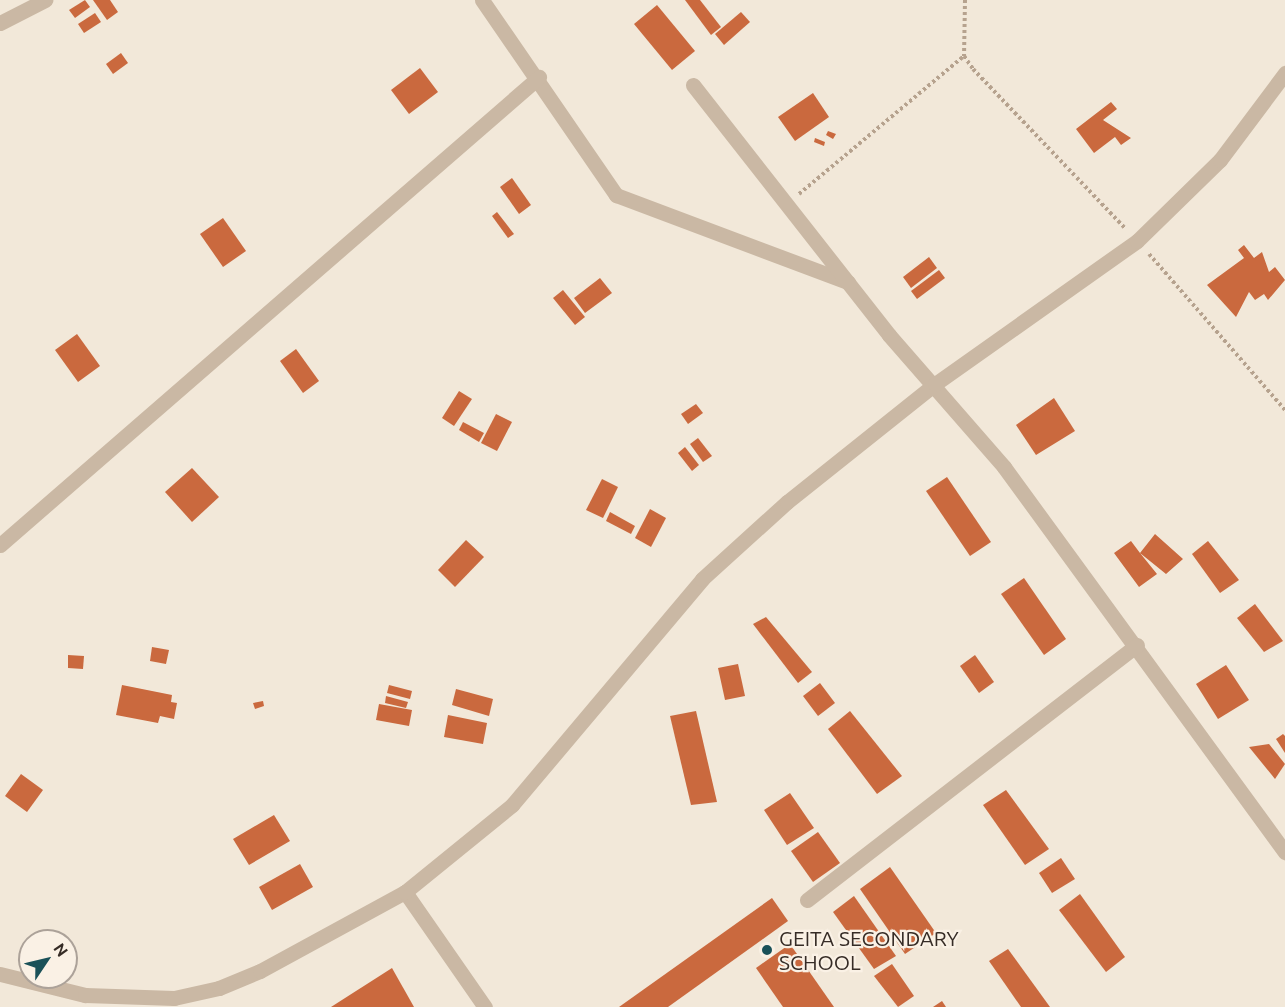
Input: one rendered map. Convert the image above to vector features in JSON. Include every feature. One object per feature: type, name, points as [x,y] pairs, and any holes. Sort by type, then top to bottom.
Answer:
[{"type":"street","points":[[0,23],[45,0]]},
{"type":"street","points":[[482,0],[539,77],[616,195],[848,282]]},
{"type":"street","points":[[0,974],[85,995],[133,1000],[185,995],[260,971],[405,892],[512,805],[702,579],[787,502],[935,384],[1137,241],[1221,160],[1285,74]]},
{"type":"street","points":[[0,545],[287,301],[539,77]]},
{"type":"street","points":[[693,85],[789,204],[848,282],[935,384],[1137,645],[1285,852]]},
{"type":"street","points":[[807,900],[1137,645]]},
{"type":"street","points":[[405,892],[485,1007]]},
{"type":"path","points":[[964,0],[964,56],[1137,241],[1285,410]]},
{"type":"path","points":[[789,204],[964,56]]},
{"type":"building","points":[[85,0],[90,7],[75,18],[69,10]]},
{"type":"building","points":[[93,0],[110,0],[118,12],[107,20]]},
{"type":"building","points":[[685,0],[700,0],[721,27],[711,35]]},
{"type":"building","points":[[657,5],[695,51],[672,70],[634,24]]},
{"type":"building","points":[[741,12],[750,22],[724,45],[715,34]]},
{"type":"building","points":[[95,13],[101,22],[84,33],[78,24]]},
{"type":"building","points":[[121,53],[128,63],[113,74],[106,64]]},
{"type":"building","points":[[420,68],[438,92],[409,114],[391,90]]},
{"type":"building","points":[[813,93],[829,117],[795,141],[778,117]]},
{"type":"building","points":[[1111,102],[1117,109],[1103,120],[1131,138],[1121,145],[1115,137],[1094,153],[1076,129]]},
{"type":"building","points":[[828,131],[836,134],[833,139],[826,135]]},
{"type":"building","points":[[815,138],[825,142],[824,146],[814,142]]},
{"type":"building","points":[[512,178],[531,205],[519,214],[500,187]]},
{"type":"building","points":[[497,212],[514,234],[508,238],[492,216]]},
{"type":"building","points":[[223,218],[246,251],[223,267],[200,234]]},
{"type":"building","points":[[1244,245],[1254,258],[1262,252],[1269,272],[1275,267],[1285,280],[1268,300],[1264,294],[1255,300],[1249,292],[1236,317],[1207,285],[1244,258],[1238,250]]},
{"type":"building","points":[[929,257],[937,268],[911,288],[903,277]]},
{"type":"building","points":[[939,270],[945,278],[917,299],[911,291]]},
{"type":"building","points":[[600,278],[612,293],[585,313],[574,298]]},
{"type":"building","points":[[563,290],[585,317],[575,325],[553,298]]},
{"type":"building","points":[[77,334],[100,366],[78,382],[55,350]]},
{"type":"building","points":[[296,349],[319,381],[303,393],[280,361]]},
{"type":"building","points":[[459,391],[472,399],[454,426],[442,418]]},
{"type":"building","points":[[1054,398],[1075,431],[1036,455],[1016,425]]},
{"type":"building","points":[[696,404],[703,413],[688,424],[681,414]]},
{"type":"building","points":[[496,414],[512,422],[497,451],[481,443]]},
{"type":"building","points":[[463,422],[484,433],[479,442],[459,430]]},
{"type":"building","points":[[698,438],[712,456],[703,462],[690,444]]},
{"type":"building","points":[[685,447],[699,465],[692,471],[678,453]]},
{"type":"building","points":[[192,468],[219,497],[192,522],[165,492]]},
{"type":"building","points":[[947,477],[991,542],[970,556],[926,491]]},
{"type":"building","points":[[602,479],[618,487],[603,518],[586,510]]},
{"type":"building","points":[[650,509],[666,518],[651,547],[635,538]]},
{"type":"building","points":[[610,512],[635,526],[631,534],[606,521]]},
{"type":"building","points":[[1155,534],[1183,559],[1166,574],[1140,553]]},
{"type":"building","points":[[466,540],[484,557],[455,587],[438,570]]},
{"type":"building","points":[[1131,541],[1157,574],[1139,587],[1114,553]]},
{"type":"building","points":[[1208,541],[1239,580],[1220,593],[1192,554]]},
{"type":"building","points":[[1024,578],[1066,639],[1044,655],[1001,594]]},
{"type":"building","points":[[1255,604],[1283,641],[1264,652],[1237,618]]},
{"type":"building","points":[[766,617],[812,672],[798,683],[753,624]]},
{"type":"building","points":[[152,647],[169,650],[166,664],[150,661]]},
{"type":"building","points":[[68,655],[84,656],[83,669],[68,668]]},
{"type":"building","points":[[975,655],[994,682],[979,693],[960,666]]},
{"type":"building","points":[[738,664],[745,696],[725,700],[718,668]]},
{"type":"building","points":[[1226,665],[1249,700],[1218,719],[1196,684]]},
{"type":"building","points":[[820,683],[835,703],[818,716],[803,696]]},
{"type":"building","points":[[122,685],[172,695],[171,702],[177,703],[174,719],[160,716],[158,723],[116,715]]},
{"type":"building","points":[[389,685],[412,691],[410,699],[387,693]]},
{"type":"building","points":[[456,689],[493,699],[489,716],[452,705]]},
{"type":"building","points":[[386,696],[408,702],[406,708],[385,703]]},
{"type":"building","points":[[263,701],[264,706],[255,709],[253,703]]},
{"type":"building","points":[[379,704],[412,710],[409,726],[376,720]]},
{"type":"building","points":[[696,711],[717,802],[691,805],[670,716]]},
{"type":"building","points":[[850,711],[902,776],[877,794],[828,729]]},
{"type":"building","points":[[448,715],[487,723],[483,744],[444,737]]},
{"type":"building","points":[[1283,734],[1285,736],[1285,753],[1276,739]]},
{"type":"building","points":[[1269,744],[1285,764],[1275,779],[1249,747]]},
{"type":"building","points":[[21,774],[43,790],[27,812],[5,796]]},
{"type":"building","points":[[1006,790],[1049,849],[1025,865],[983,805]]},
{"type":"building","points":[[790,793],[814,828],[787,845],[764,810]]},
{"type":"building","points":[[274,815],[290,841],[249,865],[233,839]]},
{"type":"building","points":[[818,832],[840,863],[813,882],[791,851]]},
{"type":"building","points":[[1061,858],[1075,879],[1052,893],[1039,873]]},
{"type":"building","points":[[300,864],[313,887],[272,910],[259,887]]},
{"type":"building","points":[[890,867],[936,933],[905,954],[860,889]]},
{"type":"building","points":[[1080,894],[1125,957],[1106,972],[1059,910]]},
{"type":"building","points":[[854,896],[896,956],[874,969],[833,912]]},
{"type":"building","points":[[772,898],[788,921],[668,1007],[619,1007]]},
{"type":"building","points":[[790,944],[834,1007],[783,1007],[756,968]]},
{"type":"building","points":[[1008,949],[1050,1007],[1021,1007],[989,961]]},
{"type":"building","points":[[892,964],[914,996],[898,1007],[874,976]]},
{"type":"building","points":[[392,968],[414,1007],[331,1007]]},
{"type":"building","points":[[942,1001],[946,1007],[933,1007]]},
{"type":"place","name":"GEITA SECONDARY SCHOOL","points":[[767,950]]}]
